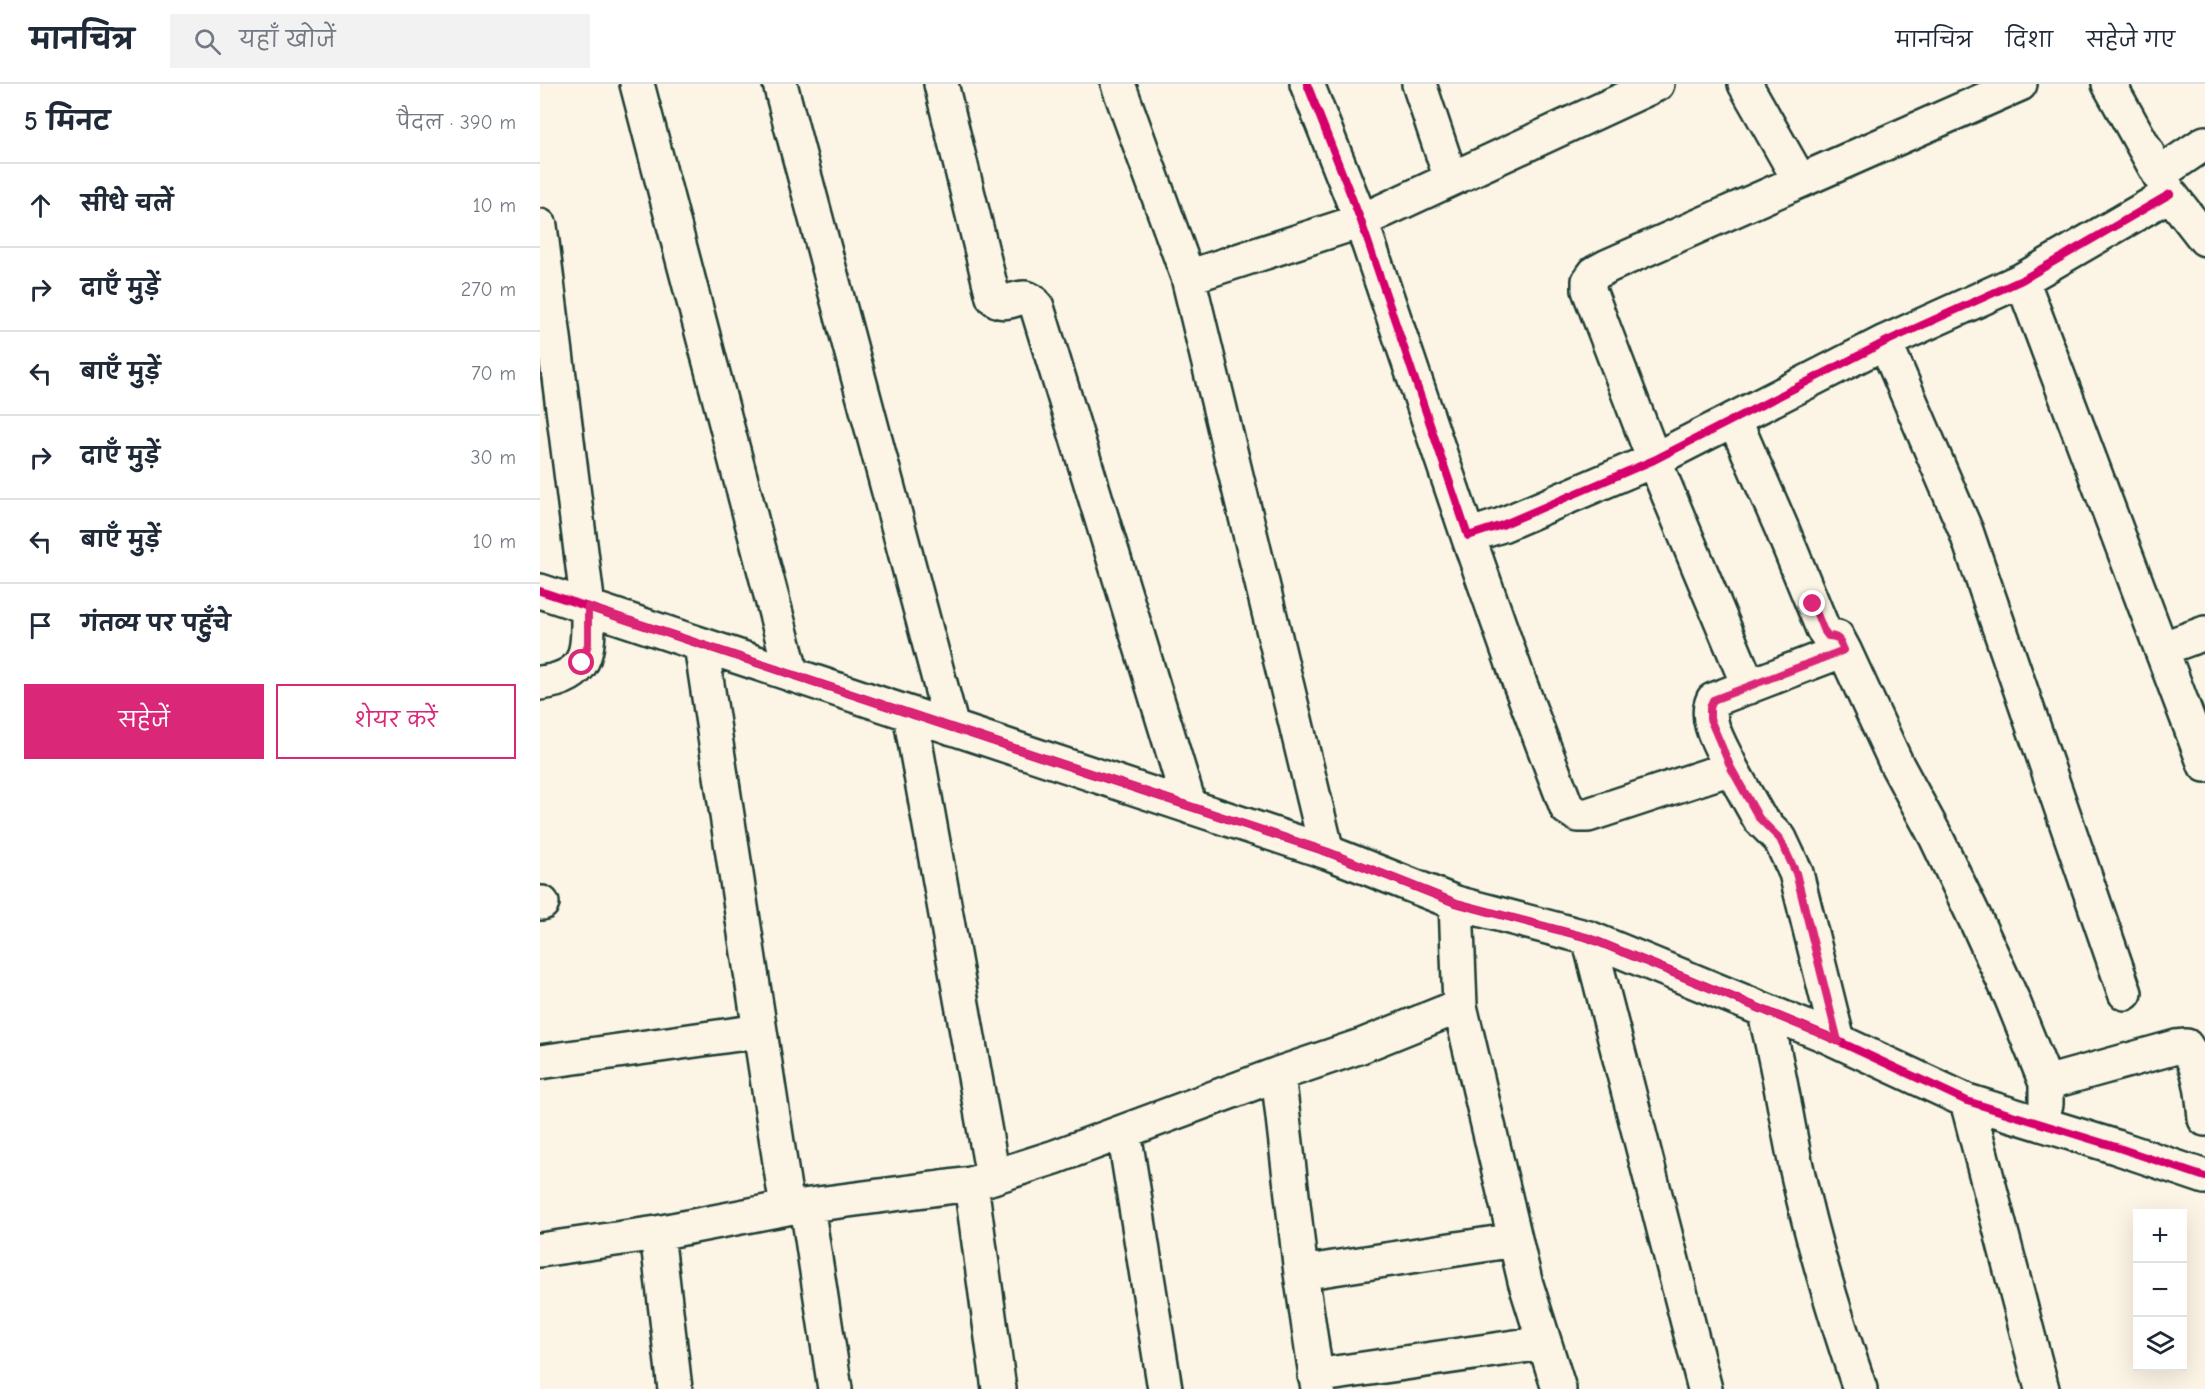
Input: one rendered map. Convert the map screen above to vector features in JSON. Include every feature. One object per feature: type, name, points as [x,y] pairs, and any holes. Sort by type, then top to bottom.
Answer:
[{"type":"street","points":[[637,84],[792,675]]},
{"type":"street","points":[[780,84],[952,728]]},
{"type":"street","points":[[941,84],[993,297],[997,301],[1004,302],[1026,297],[1032,300],[1037,307],[1190,807]]},
{"type":"street","points":[[1118,84],[1188,277],[1328,852]]},
{"type":"street","points":[[1307,84],[1362,221],[1468,536],[1524,694],[1568,808],[1578,815],[1588,815],[1731,768]]},
{"type":"street","points":[[1419,84],[1451,180]]},
{"type":"street","points":[[1188,277],[1362,221],[1657,84]]},
{"type":"street","points":[[1745,84],[1800,181]]},
{"type":"street","points":[[1749,687],[1654,460],[1589,290],[1588,281],[1595,273],[1608,266],[2020,84]]},
{"type":"street","points":[[2109,84],[2164,184],[2205,239]]},
{"type":"street","points":[[1468,536],[1502,525],[1654,460],[1885,342],[2022,280],[2164,184],[2205,143]]},
{"type":"street","points":[[540,226],[588,607],[588,644],[582,663],[573,674],[552,682],[540,683]]},
{"type":"street","points":[[2022,280],[2205,765]]},
{"type":"street","points":[[1885,342],[1966,531],[2125,993]]},
{"type":"street","points":[[1734,419],[1823,629],[1828,636],[1837,637],[1840,640],[1897,765],[1935,837],[2012,999],[2046,1083],[2045,1125]]},
{"type":"street","points":[[540,591],[1328,852],[1456,903],[1589,938],[1838,1041],[1967,1101],[2205,1177]]},
{"type":"street","points":[[2161,649],[2205,633]]},
{"type":"street","points":[[701,645],[760,1031],[835,1389]]},
{"type":"street","points":[[1838,1041],[1796,873],[1780,839],[1759,818],[1731,768],[1710,719],[1710,708],[1713,700],[1844,650]]},
{"type":"street","points":[[910,714],[982,1181],[999,1389]]},
{"type":"street","points":[[1456,903],[1460,1006],[1525,1281],[1559,1389]]},
{"type":"street","points":[[1589,938],[1705,1389]]},
{"type":"street","points":[[540,1250],[657,1233],[797,1207],[982,1181],[1124,1132],[1278,1074],[1360,1047],[1460,1006]]},
{"type":"street","points":[[1764,1010],[1776,1054],[1796,1167],[1832,1305],[1860,1389]]},
{"type":"street","points":[[540,1062],[760,1031]]},
{"type":"street","points":[[2046,1083],[2176,1047],[2186,1047],[2193,1057],[2203,1095],[2205,1119]]},
{"type":"street","points":[[1278,1074],[1301,1273],[1317,1382],[1544,1343]]},
{"type":"street","points":[[1967,1101],[2042,1389]]},
{"type":"street","points":[[1124,1132],[1165,1389]]},
{"type":"street","points":[[657,1233],[675,1389]]},
{"type":"street","points":[[1301,1273],[1515,1240]]},
{"type":"cycle path","points":[[1307,84],[1361,221],[1468,536],[1502,525],[1654,460],[1885,342],[2022,280],[2170,194]]},
{"type":"cycle path","points":[[540,591],[1327,852],[1456,903],[1589,938],[1825,1035],[1967,1101],[2205,1177]]},
{"type":"route","points":[[582,663],[588,644],[588,607],[1328,852],[1456,903],[1589,938],[1838,1041],[1796,873],[1780,839],[1759,818],[1731,768],[1710,719],[1713,700],[1844,650],[1840,640],[1837,637],[1828,636],[1823,629],[1813,604]]}]
